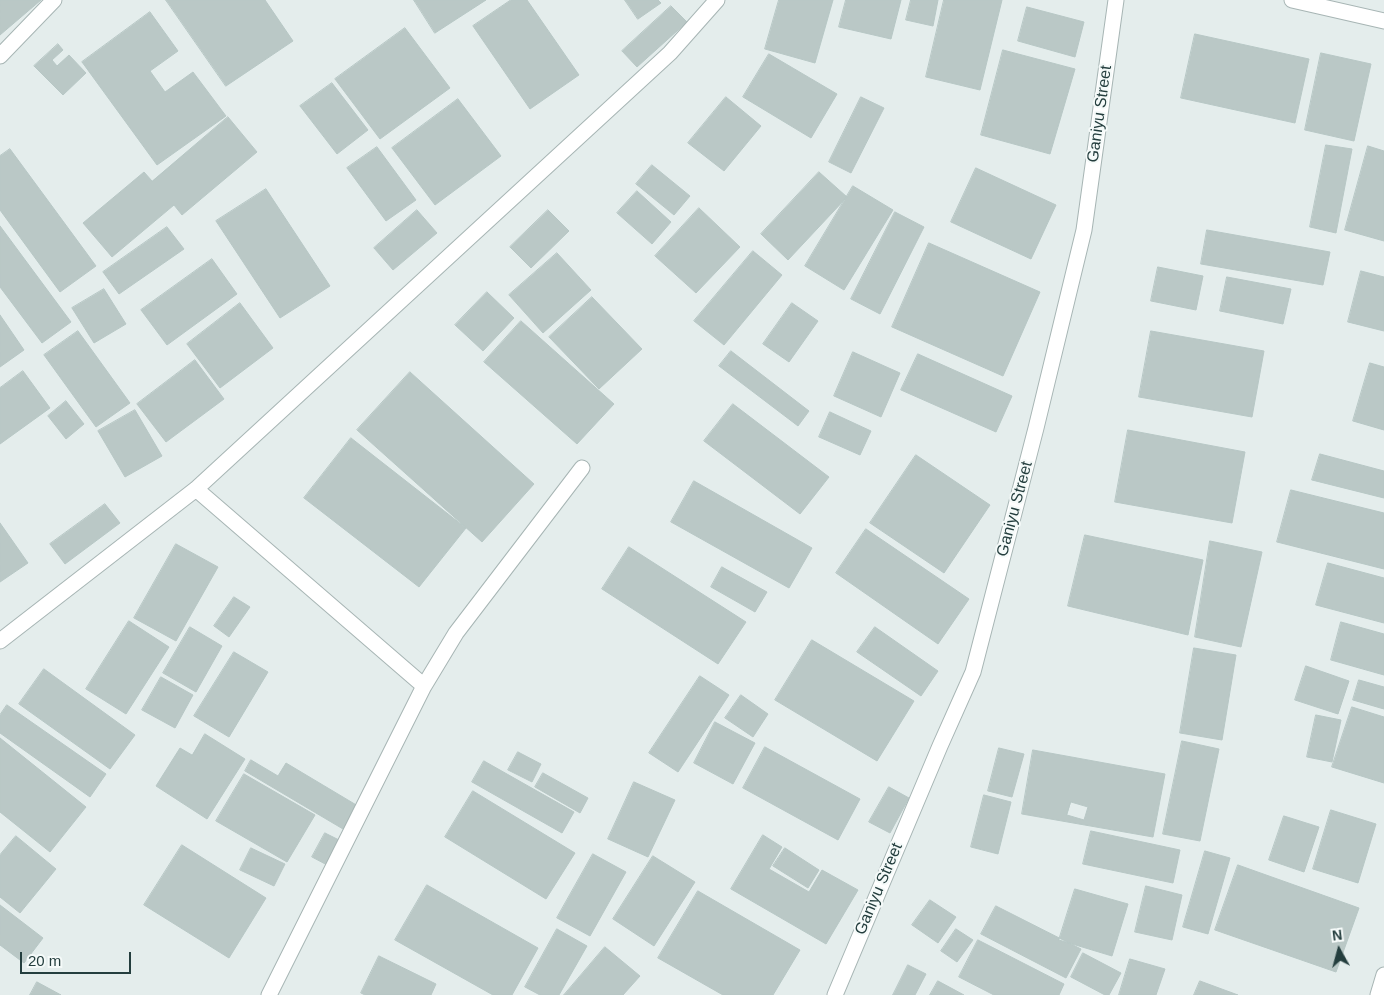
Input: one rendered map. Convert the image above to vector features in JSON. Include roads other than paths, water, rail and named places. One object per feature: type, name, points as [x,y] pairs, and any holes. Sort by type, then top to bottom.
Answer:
[{"type":"street","points":[[0,56],[54,0]]},
{"type":"street","points":[[0,641],[196,489],[670,53],[717,0]]},
{"type":"street","name":"Ganiyu Street","points":[[835,995],[973,672],[1036,428],[1084,230],[1116,0]]},
{"type":"street","points":[[1292,0],[1384,21]]},
{"type":"street","points":[[269,995],[424,686],[456,632],[582,468]]},
{"type":"street","points":[[196,489],[424,686]]},
{"type":"street","points":[[1378,995],[1384,975]]}]
